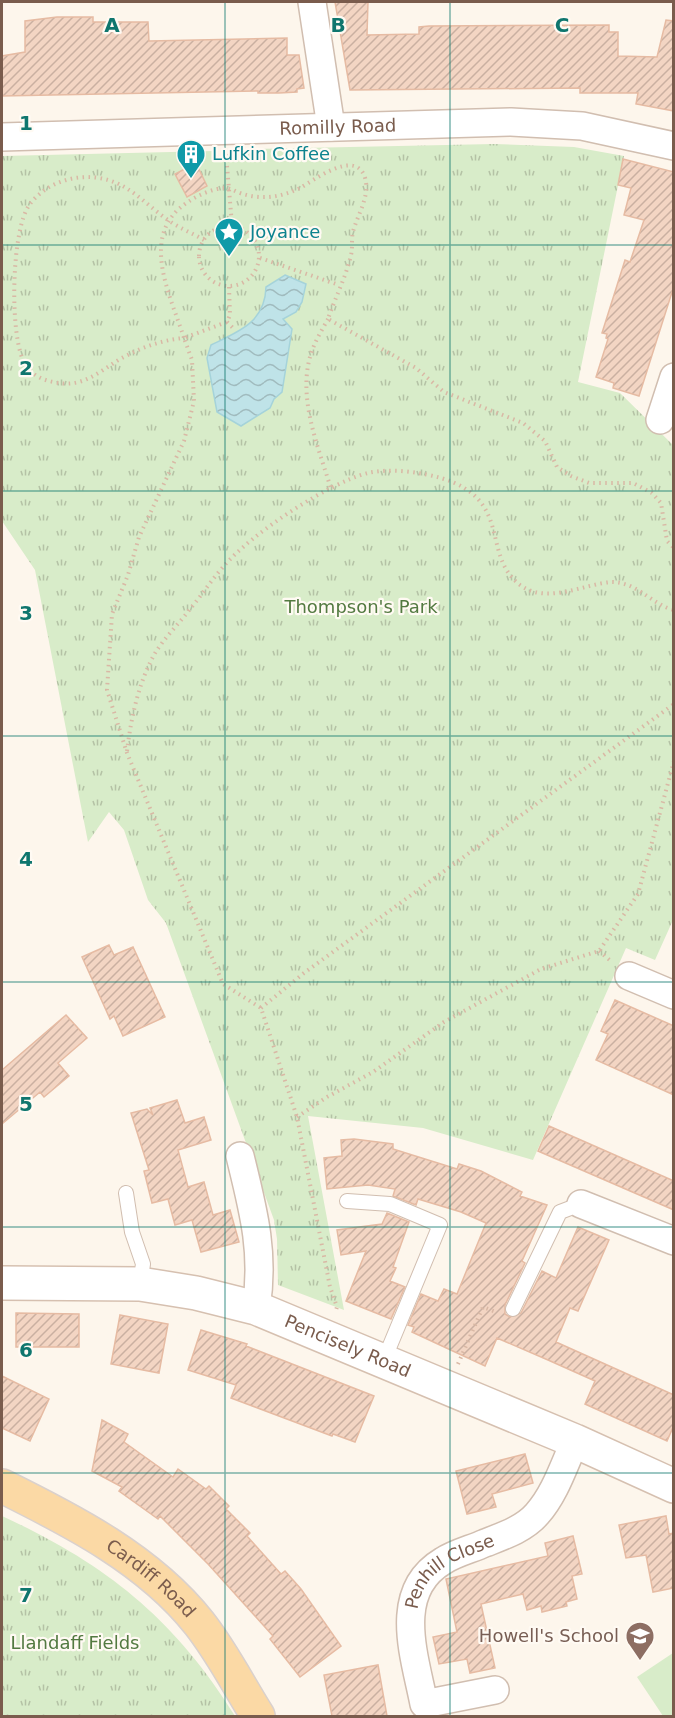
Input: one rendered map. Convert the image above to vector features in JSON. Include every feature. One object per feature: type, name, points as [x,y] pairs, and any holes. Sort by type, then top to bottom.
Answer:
[{"type":"main road","name":"Pencisely Road","points":[[2,1283],[140,1284],[196,1293],[256,1308],[328,1336],[674,1486]]},
{"type":"main road","name":"Cardiff Road","points":[[2,1486],[93,1533],[163,1586],[201,1625],[258,1716]]},
{"type":"street","points":[[312,2],[331,127]]},
{"type":"street","name":"Romilly Road","points":[[2,137],[511,122],[582,126],[674,146]]},
{"type":"street","points":[[660,420],[674,377]]},
{"type":"street","points":[[629,976],[674,995]]},
{"type":"street","points":[[240,1156],[258,1230],[261,1280],[256,1308]]},
{"type":"street","points":[[581,1204],[674,1241]]},
{"type":"street","name":"Penhill Close","points":[[495,1690],[424,1704],[408,1622],[414,1594],[427,1575],[442,1561],[517,1530],[536,1515],[553,1489],[574,1441]]},
{"type":"lane","points":[[126,1193],[132,1232],[143,1264],[140,1284]]},
{"type":"lane","points":[[347,1201],[390,1204],[440,1225],[384,1360]]},
{"type":"lane","points":[[513,1309],[560,1212],[581,1204]]},
{"type":"path","points":[[225,132],[231,225]]},
{"type":"path","points":[[328,1336],[337,1307],[330,1287],[297,1117],[261,1008],[223,984],[127,753],[107,690],[112,615],[128,575],[139,537],[184,441],[194,401],[192,360],[161,266],[159,245],[168,220],[175,211],[190,200],[208,192],[227,188],[255,197],[270,198],[299,189],[338,167],[347,166],[359,170],[364,175],[366,192],[352,235],[352,252],[346,273],[339,285],[328,319],[312,349],[306,383],[310,420],[332,489]]},
{"type":"path","points":[[204,240],[168,220],[129,189],[100,178],[70,178],[48,187],[29,204],[22,223],[18,255],[16,342],[25,364],[38,378],[57,383],[76,383],[94,377],[136,351],[166,339],[184,338],[226,322],[230,315],[229,287]]},
{"type":"path","points":[[231,225],[249,233],[258,248],[260,258],[253,275],[247,281],[229,287],[211,281],[202,270],[199,251],[204,240],[213,231],[231,225]]},
{"type":"path","points":[[260,258],[339,285]]},
{"type":"path","points":[[328,319],[416,368],[444,392],[523,423],[544,441],[557,466],[571,476],[589,483],[633,483],[652,493],[661,502],[667,541],[674,548]]},
{"type":"path","points":[[226,322],[235,330]]},
{"type":"path","points":[[127,753],[139,693],[154,654],[225,564],[262,532],[332,489],[370,473],[403,472],[440,477],[476,496],[489,512],[499,550],[508,570],[519,584],[534,593],[554,593],[614,582],[632,587],[674,610]]},
{"type":"path","points":[[261,1008],[304,973],[674,704]]},
{"type":"path","points":[[297,1117],[327,1097],[373,1072],[444,1022],[541,969],[598,951],[638,894],[674,761]]},
{"type":"path","points":[[438,1384],[447,1361],[458,1365],[483,1307],[508,1317],[513,1309]]},
{"type":"green space","name":"Thompson's Park","points":[[494,144],[574,147],[624,156],[578,382],[620,393],[673,445],[673,920],[655,960],[626,948],[533,1160],[423,1128],[308,1116],[344,1310],[278,1285],[277,1239],[274,1220],[166,923],[148,900],[124,830],[109,812],[88,842],[35,570],[2,521],[2,156],[213,151],[220,158],[232,158],[240,150],[248,149]]},
{"type":"green space","name":"Llandaff Fields","points":[[2,1516],[74,1554],[135,1597],[187,1650],[212,1681],[235,1716],[2,1716]]},
{"type":"green space","points":[[673,1653],[673,1716],[663,1716],[637,1677]]},
{"type":"water","points":[[285,275],[306,284],[302,302],[296,312],[283,319],[292,329],[282,392],[274,399],[270,408],[241,426],[217,412],[207,358],[211,345],[241,330],[256,317],[265,299],[266,287]]},
{"type":"building","points":[[335,2],[368,2],[367,35],[419,34],[419,27],[429,26],[609,25],[609,32],[618,32],[618,56],[657,57],[666,20],[674,21],[674,111],[636,104],[638,93],[580,93],[580,88],[350,90]]},
{"type":"building","points":[[57,17],[93,17],[93,22],[148,22],[149,41],[287,38],[287,55],[299,55],[304,88],[297,89],[297,92],[279,93],[258,93],[258,91],[2,96],[2,56],[25,52],[25,21]]},
{"type":"building","points":[[623,159],[674,172],[674,286],[639,396],[613,388],[614,383],[596,377],[608,339],[607,334],[602,333],[625,260],[630,262],[644,220],[624,215],[631,188],[618,185]]},
{"type":"building","name":"Lufkin Coffee","points":[[196,163],[207,186],[187,197],[175,174]]},
{"type":"building","points":[[109,945],[114,955],[133,947],[165,1017],[123,1036],[114,1016],[110,1019],[82,957]]},
{"type":"building","points":[[615,1000],[674,1026],[674,1095],[596,1060],[608,1034],[601,1031]]},
{"type":"building","points":[[66,1015],[87,1038],[58,1063],[69,1076],[44,1097],[40,1092],[2,1124],[2,1070]]},
{"type":"building","points":[[177,1100],[185,1123],[204,1117],[211,1140],[178,1150],[188,1187],[204,1182],[213,1215],[230,1210],[239,1242],[201,1252],[192,1220],[175,1225],[168,1199],[152,1203],[144,1171],[149,1170],[131,1113],[147,1109],[153,1115],[150,1108]]},
{"type":"building","points":[[549,1126],[674,1181],[674,1210],[538,1151]]},
{"type":"building","points":[[354,1139],[393,1144],[393,1149],[457,1169],[459,1164],[481,1171],[522,1192],[520,1196],[547,1205],[522,1261],[525,1263],[505,1305],[505,1314],[510,1317],[521,1313],[542,1271],[556,1278],[578,1227],[609,1240],[578,1311],[570,1308],[556,1342],[674,1395],[674,1425],[667,1441],[585,1404],[595,1381],[497,1338],[485,1366],[412,1332],[414,1327],[408,1325],[421,1294],[438,1301],[444,1289],[457,1294],[486,1223],[461,1212],[418,1199],[416,1205],[393,1196],[395,1189],[368,1185],[327,1189],[324,1158],[342,1156],[341,1140]]},
{"type":"building","points":[[387,1213],[409,1222],[390,1281],[405,1287],[391,1319],[346,1301],[366,1251],[341,1255],[337,1230],[382,1224]]},
{"type":"building","points":[[16,1313],[79,1314],[79,1347],[16,1347]]},
{"type":"building","points":[[120,1315],[168,1324],[159,1373],[111,1364]]},
{"type":"building","points":[[201,1330],[247,1344],[246,1346],[374,1396],[355,1442],[333,1434],[332,1436],[231,1398],[236,1385],[188,1370]]},
{"type":"building","points":[[2,1376],[49,1399],[30,1441],[2,1428]]},
{"type":"building","points":[[102,1420],[128,1434],[124,1442],[173,1477],[178,1469],[206,1489],[209,1486],[229,1506],[226,1509],[250,1533],[247,1536],[281,1574],[285,1571],[301,1589],[341,1646],[300,1677],[270,1639],[273,1636],[208,1564],[160,1516],[158,1519],[119,1491],[122,1487],[92,1471]]},
{"type":"building","points":[[525,1454],[533,1483],[492,1494],[496,1507],[467,1514],[456,1471]]},
{"type":"building","points":[[666,1516],[669,1534],[674,1533],[674,1588],[653,1592],[646,1555],[626,1558],[619,1525]]},
{"type":"building","points":[[573,1536],[582,1574],[572,1576],[577,1599],[566,1602],[567,1606],[542,1612],[541,1606],[527,1610],[523,1594],[481,1604],[495,1668],[470,1673],[467,1659],[439,1664],[433,1637],[457,1632],[446,1579],[548,1556],[545,1543]]},
{"type":"building","points":[[378,1665],[387,1716],[332,1716],[324,1675]]},
{"type":"place","name":"Lufkin Coffee","points":[[191,180]]},
{"type":"place","name":"Joyance","points":[[229,258]]},
{"type":"place","name":"Howell's School","points":[[640,1662]]}]
